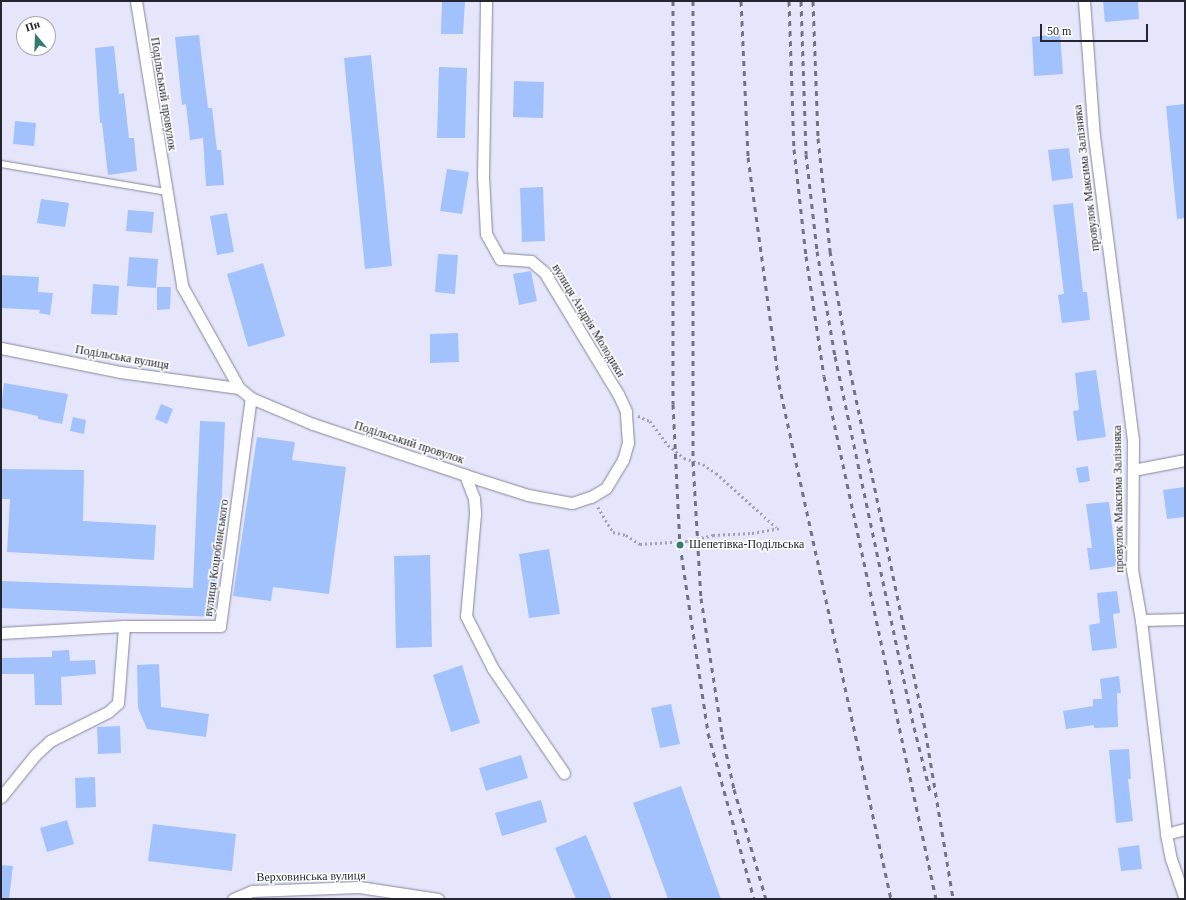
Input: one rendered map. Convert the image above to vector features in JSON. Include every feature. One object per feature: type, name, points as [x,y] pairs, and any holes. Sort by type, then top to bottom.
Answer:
[{"type":"street","name":"Подільський провулок","points":[[136,1],[182,286],[239,388],[251,398],[313,424],[465,475],[474,498],[475,514],[466,616],[493,668],[564,773]]},
{"type":"street","name":"вулиця Андрія Молодики","points":[[465,475],[554,502],[572,503],[591,497],[606,488],[623,460],[628,443],[626,411],[618,394],[539,265],[531,261],[500,259],[486,234],[483,177],[486,1]]},
{"type":"street","name":"провулок Максима Залізняка","points":[[1084,1],[1094,136],[1133,440],[1132,569],[1141,620],[1166,834],[1171,860],[1185,899]]},
{"type":"street","name":"Подільська вулиця","points":[[1,348],[120,372],[239,388]]},
{"type":"street","name":"вулиця Коцюбинського","points":[[124,626],[220,626],[251,398]]},
{"type":"street","points":[[1132,470],[1185,460]]},
{"type":"street","points":[[1141,620],[1185,619]]},
{"type":"street","points":[[1,633],[124,626],[118,703],[108,712],[50,741],[35,755],[1,797]]},
{"type":"street","points":[[1166,834],[1185,829]]},
{"type":"street","name":"Верховинська вулиця","points":[[233,899],[252,891],[359,887],[438,899]]},
{"type":"lane","points":[[1,164],[166,192]]},
{"type":"path","points":[[626,411],[650,422],[668,445],[684,458],[703,464],[710,468],[776,528]]},
{"type":"path","points":[[591,497],[613,532],[626,535],[640,544],[688,541],[781,528]]},
{"type":"building","points":[[442,1],[465,1],[463,34],[441,34]]},
{"type":"building","points":[[1103,1],[1138,1],[1139,19],[1105,22]]},
{"type":"building","points":[[1060,34],[1063,74],[1034,76],[1032,37]]},
{"type":"building","points":[[199,35],[208,108],[212,108],[217,150],[221,150],[224,185],[206,186],[203,138],[190,140],[186,104],[182,105],[175,37]]},
{"type":"building","points":[[114,46],[119,94],[124,93],[129,138],[134,138],[137,171],[108,175],[102,123],[100,123],[95,48]]},
{"type":"building","points":[[371,55],[392,266],[365,269],[344,58]]},
{"type":"building","points":[[439,67],[467,68],[465,138],[437,138]]},
{"type":"building","points":[[514,81],[544,82],[543,118],[513,117]]},
{"type":"building","points":[[1185,104],[1185,218],[1177,219],[1166,106]]},
{"type":"building","points":[[15,121],[36,123],[34,146],[13,144]]},
{"type":"building","points":[[1069,148],[1073,178],[1052,181],[1048,150]]},
{"type":"building","points":[[447,169],[469,172],[462,214],[440,211]]},
{"type":"building","points":[[543,187],[545,241],[522,242],[520,188]]},
{"type":"building","points":[[41,199],[69,203],[65,227],[37,223]]},
{"type":"building","points":[[1073,203],[1083,292],[1087,292],[1090,320],[1062,323],[1058,295],[1064,294],[1053,205]]},
{"type":"building","points":[[128,210],[154,212],[152,233],[126,231]]},
{"type":"building","points":[[227,213],[234,252],[217,255],[210,216]]},
{"type":"building","points":[[438,254],[458,255],[455,294],[435,292]]},
{"type":"building","points":[[129,257],[158,259],[156,288],[127,286]]},
{"type":"building","points":[[263,263],[285,336],[248,347],[227,274]]},
{"type":"building","points":[[531,271],[537,301],[519,305],[513,274]]},
{"type":"building","points":[[1,275],[39,277],[38,292],[53,293],[50,315],[39,313],[40,310],[1,308]]},
{"type":"building","points":[[93,284],[119,286],[117,315],[91,314]]},
{"type":"building","points":[[157,287],[171,287],[170,309],[157,310]]},
{"type":"building","points":[[458,333],[459,362],[430,363],[430,334]]},
{"type":"building","points":[[1096,370],[1106,437],[1077,441],[1073,411],[1079,410],[1075,373]]},
{"type":"building","points":[[4,383],[68,394],[62,424],[38,419],[38,416],[1,408]]},
{"type":"building","points":[[161,404],[173,409],[167,424],[155,419]]},
{"type":"building","points":[[73,417],[86,420],[84,434],[70,431]]},
{"type":"building","points":[[200,421],[225,422],[218,590],[214,617],[1,608],[1,581],[193,588]]},
{"type":"building","points":[[257,437],[295,442],[292,460],[346,467],[329,594],[273,587],[271,601],[233,596]]},
{"type":"building","points":[[1088,466],[1090,481],[1079,483],[1076,468]]},
{"type":"building","points":[[1,469],[84,470],[83,521],[156,525],[154,560],[7,552],[10,499],[1,499]]},
{"type":"building","points":[[1185,487],[1185,517],[1167,519],[1163,490]]},
{"type":"building","points":[[1109,502],[1117,566],[1090,570],[1087,548],[1092,548],[1086,504]]},
{"type":"building","points":[[549,549],[560,614],[529,618],[519,554]]},
{"type":"building","points":[[430,555],[432,647],[396,648],[394,556]]},
{"type":"building","points":[[1117,591],[1120,613],[1113,614],[1117,648],[1092,651],[1089,625],[1100,623],[1097,593]]},
{"type":"building","points":[[69,650],[70,661],[95,660],[96,674],[61,677],[62,705],[35,705],[34,674],[1,674],[1,658],[52,657],[52,651]]},
{"type":"building","points":[[159,664],[161,707],[209,714],[206,737],[147,729],[138,708],[137,665]]},
{"type":"building","points":[[462,665],[480,723],[451,732],[433,675]]},
{"type":"building","points":[[1119,676],[1121,693],[1117,693],[1118,727],[1094,728],[1094,725],[1066,729],[1063,711],[1093,706],[1093,699],[1102,699],[1100,679]]},
{"type":"building","points":[[671,704],[680,744],[660,748],[651,708]]},
{"type":"building","points":[[120,726],[121,753],[98,754],[97,727]]},
{"type":"building","points":[[1129,749],[1131,779],[1128,779],[1133,821],[1116,823],[1109,750]]},
{"type":"building","points":[[521,755],[528,778],[486,791],[479,768]]},
{"type":"building","points":[[95,777],[96,807],[76,808],[75,778]]},
{"type":"building","points":[[681,786],[721,899],[668,899],[633,803]]},
{"type":"building","points":[[541,800],[547,822],[502,836],[495,813]]},
{"type":"building","points":[[67,820],[74,844],[47,852],[40,828]]},
{"type":"building","points":[[153,824],[236,834],[232,871],[148,861]]},
{"type":"building","points":[[586,835],[612,899],[576,899],[555,848]]},
{"type":"building","points":[[1139,845],[1142,869],[1121,871],[1118,848]]},
{"type":"building","points":[[1,865],[13,866],[9,899],[1,899]]},
{"type":"railway","points":[[673,1],[673,404],[680,545],[708,733],[754,899]]},
{"type":"railway","points":[[693,1],[693,461],[701,598],[722,734],[734,789],[766,899]]},
{"type":"railway","points":[[741,1],[748,157],[779,384],[891,899]]},
{"type":"railway","points":[[789,1],[794,149],[806,256],[824,376],[936,899]]},
{"type":"railway","points":[[801,1],[806,154],[817,251],[835,356],[914,727],[930,791]]},
{"type":"railway","points":[[813,1],[818,138],[830,251],[850,370],[924,723],[953,899]]},
{"type":"place","name":"Шепетівка-Подільська","points":[[680,545]]}]
